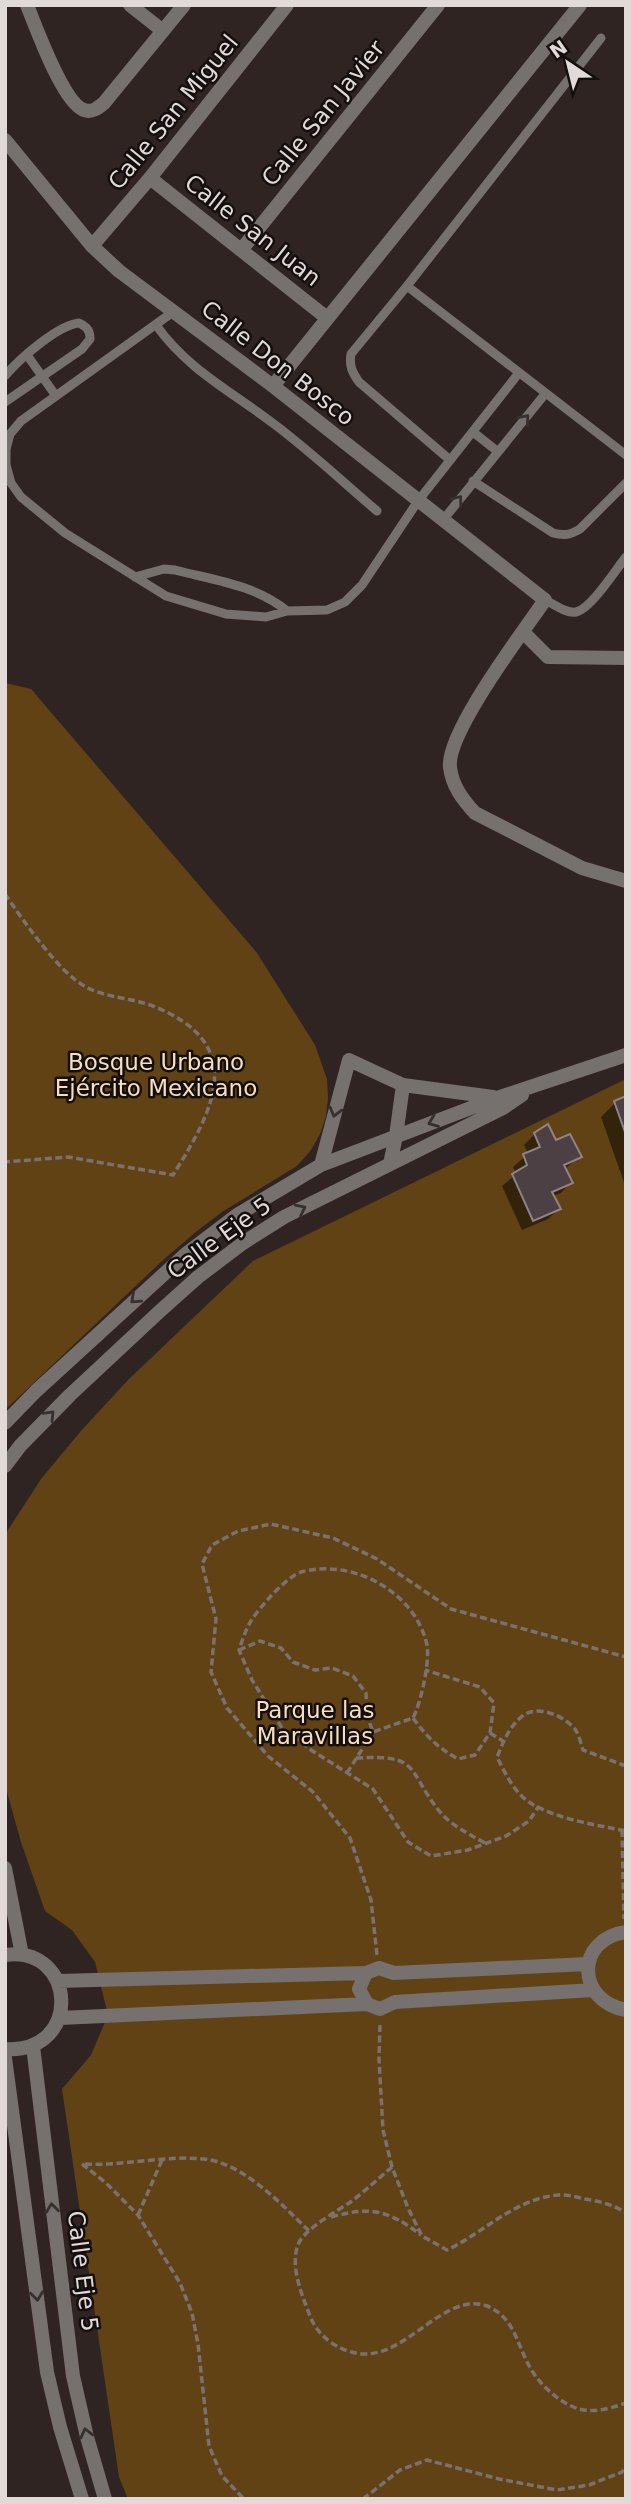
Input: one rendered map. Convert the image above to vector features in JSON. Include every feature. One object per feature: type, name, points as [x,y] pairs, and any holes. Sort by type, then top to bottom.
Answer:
[{"type":"street","points":[[27,5],[60,83],[82,110],[97,109],[104,103],[184,5]]},
{"type":"street","points":[[130,5],[163,31]]},
{"type":"street","name":"Calle San Miguel","points":[[92,246],[150,178],[287,5]]},
{"type":"street","name":"Calle San Javier","points":[[242,249],[439,5]]},
{"type":"street","points":[[273,386],[580,5]]},
{"type":"street","name":"Calle Don Bosco","points":[[5,140],[92,246],[120,271],[273,386],[545,600]]},
{"type":"street","name":"Calle San Juan","points":[[150,178],[327,318]]},
{"type":"street","points":[[545,600],[462,723],[451,748],[450,766],[454,783],[462,800],[475,813],[582,868],[626,881]]},
{"type":"street","points":[[523,632],[548,657],[626,658]]},
{"type":"street","points":[[321,1165],[349,1060],[402,1086],[500,1103],[535,1086],[626,1055]]},
{"type":"street","points":[[390,1164],[397,1136],[402,1086]]},
{"type":"street","name":"Calle Eje 5","points":[[5,1423],[36,1391],[187,1253],[236,1215],[321,1165],[397,1136],[500,1103]]},
{"type":"street","name":"Calle Eje 5","points":[[6,1463],[70,1395],[198,1277],[243,1243],[284,1217],[390,1164],[500,1103]]},
{"type":"street","points":[[5,1868],[22,1955]]},
{"type":"street","points":[[625,1932],[612,1934],[601,1941],[588,1964],[588,1978],[601,2001],[613,2008],[626,2010]]},
{"type":"street","points":[[5,1955],[22,1955],[37,1960],[49,1969],[58,1982],[62,2006],[60,2018],[44,2039],[33,2046],[18,2050],[5,2049]]},
{"type":"street","points":[[58,1982],[372,1970],[394,1973],[588,1964]]},
{"type":"street","points":[[372,1970],[359,1989],[374,2006]]},
{"type":"street","points":[[394,1973],[400,1987],[396,2002]]},
{"type":"street","points":[[60,2018],[374,2006],[396,2002],[593,1990]]},
{"type":"street","name":"Calle Eje 5","points":[[33,2046],[73,2376],[105,2499]]},
{"type":"street","points":[[5,2058],[47,2372],[82,2499]]},
{"type":"lane","points":[[450,460],[359,382],[350,364],[352,354],[601,38]]},
{"type":"lane","points":[[407,286],[626,455]]},
{"type":"lane","points":[[173,312],[20,421],[10,434],[6,465],[11,483],[21,497],[65,533],[166,596],[226,614],[266,617],[287,611],[327,610],[345,602],[362,585],[418,501],[518,374]]},
{"type":"lane","points":[[5,376],[27,355],[71,324],[79,323],[90,333],[90,340],[82,349],[5,402]]},
{"type":"lane","points":[[156,325],[169,344],[196,369],[275,424],[377,511]]},
{"type":"lane","points":[[27,355],[56,396]]},
{"type":"lane","points":[[443,520],[545,394]]},
{"type":"lane","points":[[473,432],[497,451]]},
{"type":"lane","points":[[473,481],[553,533],[562,536],[580,529],[626,483]]},
{"type":"lane","points":[[545,600],[566,611],[578,612],[588,606],[626,557]]},
{"type":"lane","points":[[135,577],[163,569],[176,570],[248,589],[271,599],[287,611]]},
{"type":"path","points":[[5,894],[66,972],[85,987],[152,1005],[184,1022],[210,1049],[215,1066],[215,1082],[207,1115],[173,1175],[68,1157],[5,1162]]},
{"type":"path","points":[[372,1970],[371,1900],[350,1838],[313,1792],[268,1756],[228,1708],[211,1672],[216,1619],[202,1564],[212,1545],[237,1531],[271,1524],[333,1538],[377,1559],[451,1609],[626,1657]]},
{"type":"path","points":[[347,1773],[373,1731],[413,1718],[420,1703],[427,1647],[420,1624],[403,1602],[376,1580],[338,1569],[299,1573],[274,1592],[251,1621],[239,1650],[252,1680],[282,1728],[311,1750],[347,1773],[373,1789],[408,1842],[431,1856],[468,1850],[506,1836],[529,1821],[539,1806]]},
{"type":"path","points":[[239,1650],[260,1641],[281,1648],[293,1662],[315,1670],[332,1668],[353,1676],[366,1693],[367,1716],[373,1731]]},
{"type":"path","points":[[413,1718],[441,1749],[458,1759],[475,1755],[490,1733],[494,1703],[480,1687],[425,1670]]},
{"type":"path","points":[[625,1932],[624,1831],[568,1818],[529,1802],[507,1779],[497,1757],[507,1733],[522,1715],[541,1710],[558,1716],[576,1730],[583,1750],[626,1766]]},
{"type":"path","points":[[490,1733],[503,1742]]},
{"type":"path","points":[[356,1758],[383,1756],[405,1761],[440,1812],[455,1826],[486,1844]]},
{"type":"path","points":[[374,2006],[383,2130],[392,2167],[422,2236]]},
{"type":"path","points":[[244,2499],[222,2476],[209,2446],[192,2313],[180,2283],[138,2215],[106,2182],[82,2164],[207,2159],[239,2172],[274,2197],[310,2232]]},
{"type":"path","points":[[138,2215],[162,2160]]},
{"type":"path","points":[[392,2167],[300,2240],[296,2260],[299,2287],[314,2325],[334,2346],[363,2354],[392,2348],[444,2312],[464,2305],[486,2305],[506,2318],[531,2371],[554,2396],[579,2409],[609,2409],[626,2404]]},
{"type":"path","points":[[325,2219],[350,2212],[373,2211],[399,2218],[422,2236],[447,2250],[470,2239],[495,2219],[531,2201],[560,2194],[593,2200],[626,2213]]},
{"type":"path","points":[[363,2499],[400,2470],[427,2460],[499,2479],[557,2490],[589,2486],[622,2472],[626,2467]]},
{"type":"path","points":[[622,2472],[626,2477]]},
{"type":"green space","name":"Bosque Urbano Ejército Mexicano","points":[[5,683],[31,689],[257,953],[315,1045],[327,1079],[328,1098],[320,1134],[297,1166],[222,1212],[197,1231],[5,1410]]},
{"type":"green space","name":"Parque las Maravillas","points":[[626,1079],[626,2499],[128,2499],[119,2477],[62,2089],[91,2055],[108,2015],[95,1962],[72,1930],[45,1911],[5,1785],[5,1538],[41,1479],[81,1431],[128,1380],[253,1261]]},
{"type":"building","points":[[626,1096],[626,1135],[614,1101]]},
{"type":"building","points":[[548,1124],[556,1140],[570,1134],[582,1157],[564,1165],[573,1183],[552,1192],[561,1209],[533,1221],[512,1174],[527,1165],[523,1154],[540,1147],[534,1133]]}]
